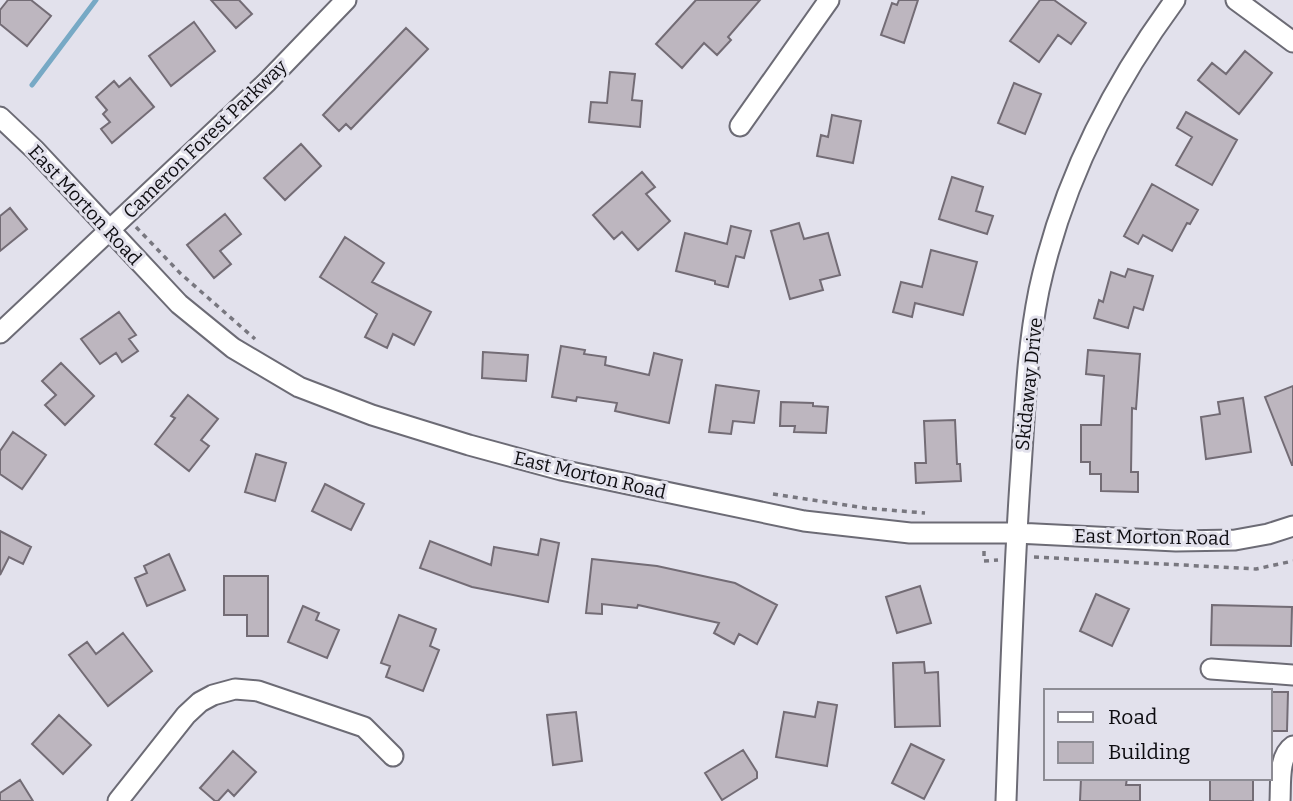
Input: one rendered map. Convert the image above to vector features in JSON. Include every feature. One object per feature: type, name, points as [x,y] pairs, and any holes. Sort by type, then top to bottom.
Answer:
[{"type":"street","name":"Cameron Forest Parkway","points":[[0,333],[267,82],[346,0]]},
{"type":"street","points":[[740,125],[829,0]]},
{"type":"street","name":"Skidaway Drive","points":[[1006,801],[1016,533],[1028,353],[1040,289],[1057,225],[1081,159],[1112,95],[1147,37],[1175,0]]},
{"type":"street","points":[[1236,0],[1293,42]]},
{"type":"street","name":"East Morton Road","points":[[0,117],[179,304],[233,348],[299,387],[372,415],[561,470],[804,521],[910,533],[1016,533],[1176,541],[1235,540],[1293,526]]},
{"type":"street","points":[[1211,669],[1293,675]]},
{"type":"street","points":[[118,801],[186,715],[200,702],[213,695],[235,689],[258,691],[364,727],[393,756]]},
{"type":"street","points":[[1280,801],[1283,762],[1286,751],[1293,746]]},
{"type":"path","points":[[126,216],[181,274],[259,342]]},
{"type":"path","points":[[771,494],[865,508],[931,514]]},
{"type":"path","points":[[985,533],[984,561],[1034,557],[1256,569],[1293,561]]},
{"type":"building","points":[[8,0],[31,0],[51,16],[27,46],[0,24],[0,10]]},
{"type":"building","points":[[211,0],[239,0],[252,14],[236,28]]},
{"type":"building","points":[[696,0],[760,0],[728,37],[731,40],[717,55],[704,43],[682,68],[656,44]]},
{"type":"building","points":[[899,0],[918,0],[904,43],[881,35],[892,3],[897,5]]},
{"type":"building","points":[[1040,0],[1054,0],[1086,23],[1071,44],[1058,35],[1039,62],[1010,41]]},
{"type":"building","points":[[194,22],[215,51],[171,86],[149,56]]},
{"type":"building","points":[[406,28],[428,49],[351,129],[346,124],[339,131],[323,115]]},
{"type":"building","points":[[1245,51],[1272,73],[1239,114],[1198,80],[1212,63],[1226,74]]},
{"type":"building","points":[[610,72],[635,74],[632,100],[642,101],[640,127],[589,122],[591,102],[607,103]]},
{"type":"building","points":[[130,78],[154,107],[112,143],[101,129],[110,122],[103,114],[107,110],[96,97],[114,81],[119,87]]},
{"type":"building","points":[[1014,83],[1041,94],[1025,134],[998,123]]},
{"type":"building","points":[[1186,112],[1237,140],[1212,185],[1176,165],[1192,137],[1177,128]]},
{"type":"building","points":[[832,115],[861,121],[853,163],[817,156],[821,135],[828,137]]},
{"type":"building","points":[[301,144],[321,166],[285,200],[264,178]]},
{"type":"building","points":[[642,172],[655,187],[646,194],[670,221],[638,250],[622,232],[614,239],[593,215]]},
{"type":"building","points":[[952,177],[983,187],[976,211],[993,216],[987,234],[939,219]]},
{"type":"building","points":[[1152,184],[1198,210],[1190,224],[1187,223],[1172,251],[1143,235],[1138,244],[1124,236]]},
{"type":"building","points":[[10,208],[27,229],[0,251],[0,216]]},
{"type":"building","points":[[225,214],[241,234],[220,251],[231,264],[214,278],[187,245]]},
{"type":"building","points":[[799,223],[804,239],[828,233],[840,275],[820,280],[823,290],[790,299],[771,231]]},
{"type":"building","points":[[731,226],[751,231],[744,258],[736,256],[728,287],[676,271],[685,233],[727,244]]},
{"type":"building","points":[[345,237],[384,263],[372,282],[431,312],[414,345],[393,334],[387,348],[365,337],[377,314],[320,277]]},
{"type":"building","points":[[931,250],[977,262],[963,315],[915,303],[912,317],[893,312],[901,282],[922,287]]},
{"type":"building","points":[[1128,269],[1153,276],[1143,310],[1134,307],[1128,328],[1094,318],[1099,300],[1103,302],[1111,272],[1125,277]]},
{"type":"building","points":[[119,312],[136,335],[129,339],[138,351],[122,362],[116,353],[100,364],[81,339]]},
{"type":"building","points":[[561,346],[585,350],[584,354],[606,357],[605,365],[649,375],[654,353],[682,360],[669,423],[615,411],[617,403],[577,397],[576,401],[552,397]]},
{"type":"building","points":[[1088,350],[1140,354],[1136,409],[1132,408],[1131,472],[1138,472],[1138,492],[1101,491],[1101,474],[1090,474],[1090,462],[1081,462],[1081,425],[1101,425],[1104,376],[1086,374]]},
{"type":"building","points":[[483,352],[528,355],[526,381],[482,378]]},
{"type":"building","points":[[61,363],[94,396],[65,425],[45,405],[56,395],[42,381]]},
{"type":"building","points":[[716,385],[759,391],[754,423],[733,421],[731,434],[709,432]]},
{"type":"building","points":[[1293,386],[1293,465],[1292,465],[1265,397]]},
{"type":"building","points":[[188,395],[218,419],[201,440],[209,446],[189,471],[155,444],[175,418],[171,416]]},
{"type":"building","points":[[1243,398],[1251,452],[1206,459],[1201,417],[1220,414],[1218,402]]},
{"type":"building","points":[[781,402],[813,403],[813,406],[828,407],[826,433],[794,432],[795,426],[780,426]]},
{"type":"building","points":[[955,420],[957,464],[960,464],[961,481],[916,483],[915,463],[926,463],[924,421]]},
{"type":"building","points":[[13,432],[46,455],[22,489],[0,474],[0,451]]},
{"type":"building","points":[[256,454],[286,463],[275,501],[245,492]]},
{"type":"building","points":[[325,484],[364,504],[351,530],[312,511]]},
{"type":"building","points":[[0,531],[31,547],[23,564],[9,557],[0,575]]},
{"type":"building","points":[[541,539],[559,543],[548,602],[472,587],[420,568],[430,541],[491,565],[494,547],[538,555]]},
{"type":"building","points":[[169,554],[185,590],[147,606],[135,578],[147,573],[144,566]]},
{"type":"building","points":[[592,559],[657,566],[735,583],[777,605],[757,644],[739,634],[734,644],[714,633],[719,623],[638,605],[637,608],[602,604],[602,614],[586,613]]},
{"type":"building","points":[[224,576],[268,576],[268,636],[247,636],[247,615],[224,615]]},
{"type":"building","points":[[920,586],[931,623],[897,633],[886,597]]},
{"type":"building","points":[[1096,594],[1129,609],[1112,646],[1080,631]]},
{"type":"building","points":[[1212,605],[1292,607],[1291,646],[1211,645]]},
{"type":"building","points":[[303,606],[319,613],[316,620],[339,630],[327,658],[288,642]]},
{"type":"building","points":[[399,615],[436,629],[430,646],[439,650],[423,691],[386,677],[390,666],[381,663]]},
{"type":"building","points":[[123,633],[152,671],[108,706],[69,655],[87,642],[96,654]]},
{"type":"building","points":[[924,662],[925,673],[938,672],[940,726],[895,727],[893,663]]},
{"type":"building","points":[[1272,692],[1288,692],[1287,731],[1272,731]]},
{"type":"building","points":[[818,702],[837,705],[827,766],[776,757],[784,712],[815,717]]},
{"type":"building","points":[[576,712],[582,761],[553,765],[547,715]]},
{"type":"building","points":[[59,715],[91,745],[63,774],[32,744]]},
{"type":"building","points":[[911,744],[944,760],[924,799],[892,783]]},
{"type":"building","points":[[743,750],[757,772],[757,778],[722,800],[705,773]]},
{"type":"building","points":[[233,751],[256,772],[234,796],[228,790],[215,801],[200,788]]},
{"type":"building","points":[[20,780],[33,801],[0,801],[0,793]]},
{"type":"building","points":[[1081,780],[1127,780],[1126,785],[1140,785],[1140,801],[1080,801]]},
{"type":"building","points":[[1210,780],[1253,780],[1253,801],[1210,801]]},
{"type":"waterway","points":[[32,85],[96,0]]}]
